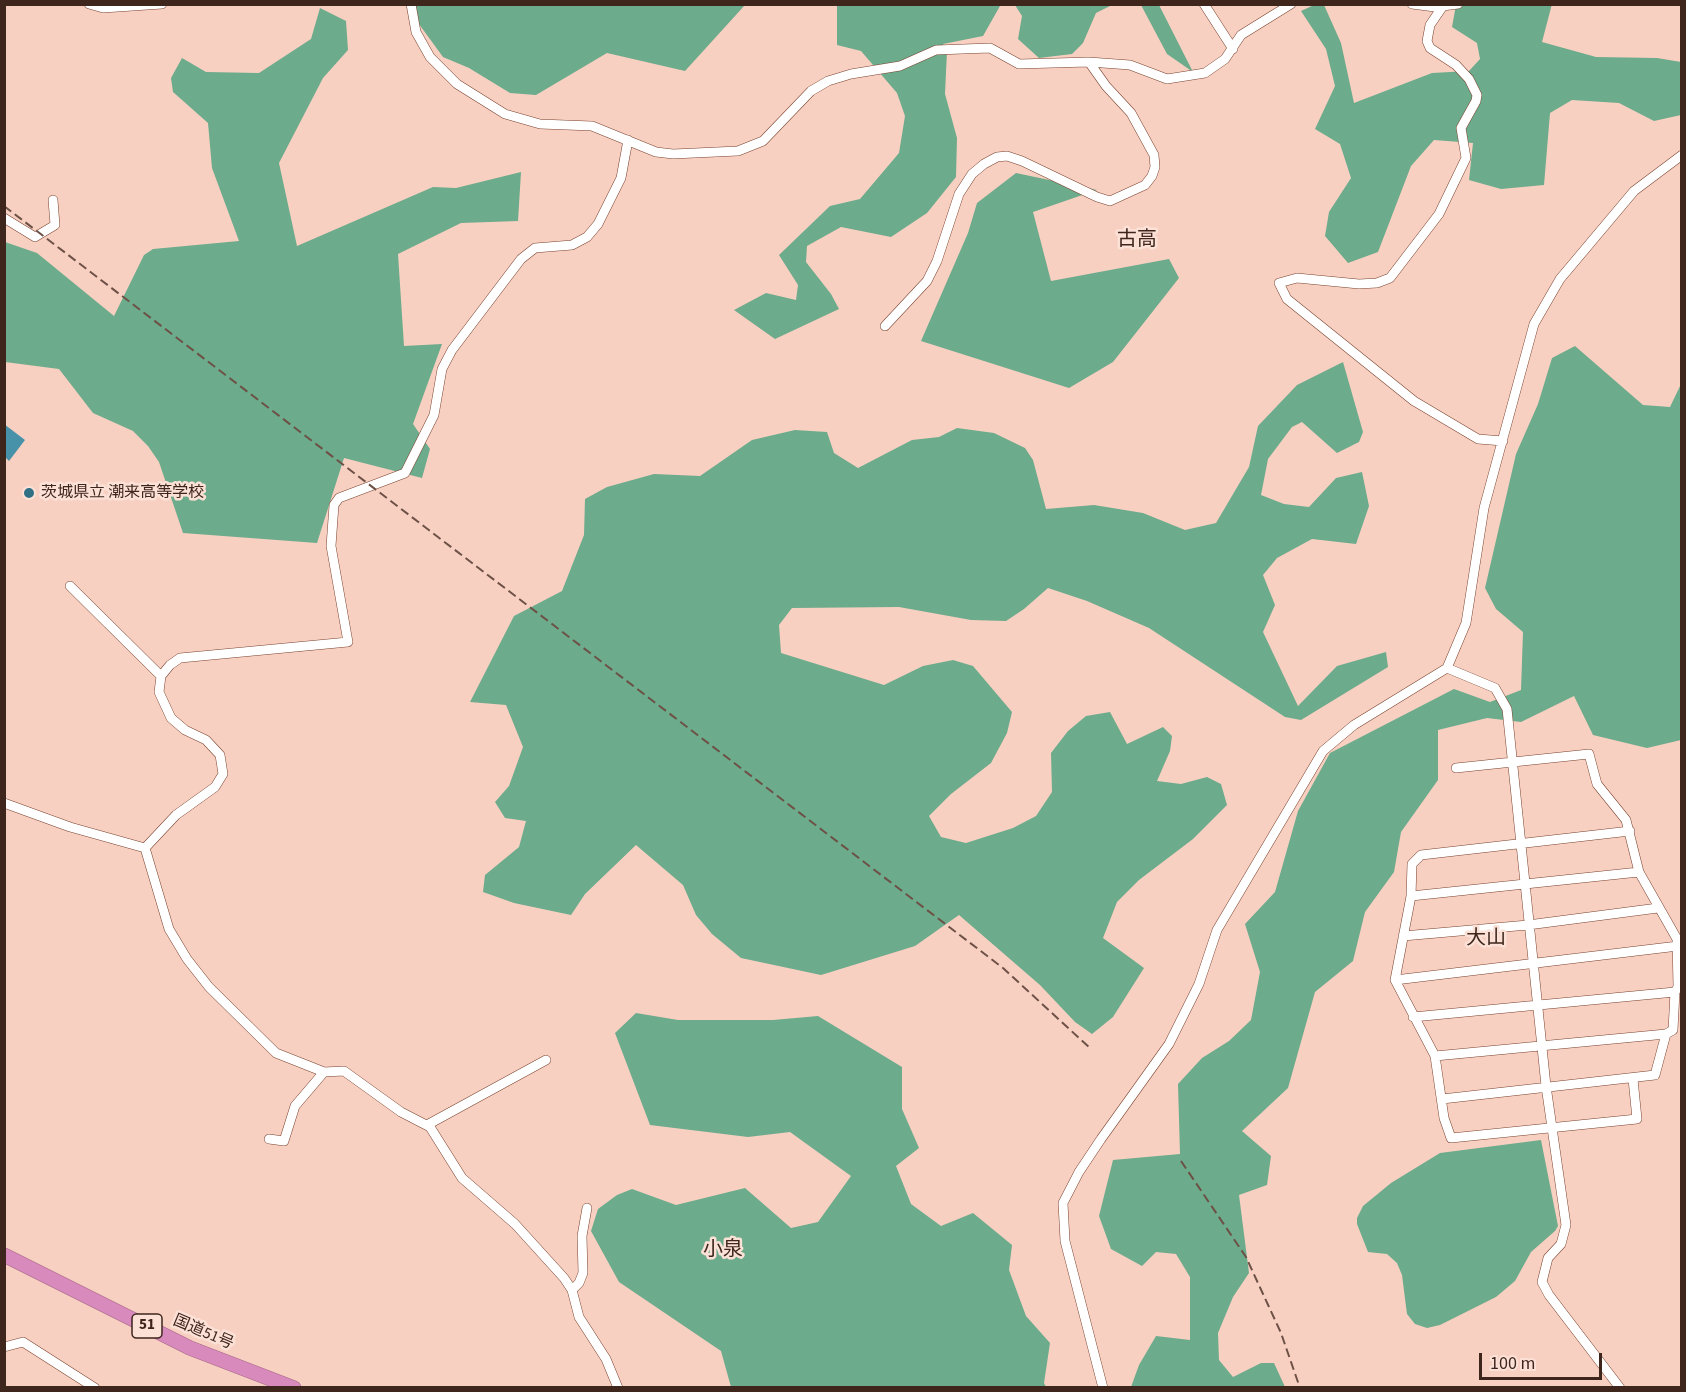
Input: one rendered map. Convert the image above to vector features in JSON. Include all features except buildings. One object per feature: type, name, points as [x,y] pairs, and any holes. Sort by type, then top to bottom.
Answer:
[{"type":"highway","name":"国道51号","points":[[4,1255],[190,1348],[294,1388]]},
{"type":"street","points":[[89,4],[103,8],[162,4]]},
{"type":"street","points":[[411,4],[416,32],[430,57],[457,84],[506,114],[540,124],[592,126],[656,152],[673,154],[738,151],[763,141],[811,91],[828,81],[851,74],[900,66],[936,50],[990,48],[1019,64],[1057,65],[1089,62],[1130,65],[1167,79],[1185,78],[1205,73],[1225,59],[1241,35],[1291,4]]},
{"type":"street","points":[[1204,4],[1233,49]]},
{"type":"street","points":[[1412,4],[1443,6],[1458,4]]},
{"type":"street","points":[[1443,6],[1430,25],[1426,40],[1430,48],[1456,65],[1470,79],[1477,94],[1476,101],[1461,128],[1466,158],[1457,181],[1439,214],[1390,278],[1377,284],[1297,278],[1279,283],[1287,299],[1414,400],[1478,439],[1503,441]]},
{"type":"street","points":[[885,326],[927,281],[937,261],[959,194],[972,174],[984,164],[997,158],[1015,159],[1096,197],[1110,201],[1145,185],[1152,176],[1155,167],[1154,154],[1131,113],[1106,86],[1089,62]]},
{"type":"street","points":[[145,848],[176,815],[215,788],[223,774],[219,755],[206,740],[185,730],[171,718],[159,692],[161,676],[180,658],[190,656],[348,642],[331,546],[334,505],[339,498],[405,473],[434,415],[442,369],[452,351],[521,259],[535,248],[572,244],[588,237],[598,224],[621,178],[627,140]]},
{"type":"street","points":[[1103,1388],[1065,1241],[1064,1203],[1079,1172],[1169,1044],[1199,984],[1217,930],[1323,751],[1354,725],[1447,668],[1466,623],[1484,508],[1534,324],[1560,279],[1634,191],[1682,155]]},
{"type":"street","points":[[4,218],[35,237],[55,225],[53,200]]},
{"type":"street","points":[[70,586],[161,676]]},
{"type":"street","points":[[1447,668],[1495,688],[1507,709],[1532,964],[1546,1086],[1566,1225],[1561,1244],[1545,1265],[1542,1282],[1555,1304],[1620,1388]]},
{"type":"street","points":[[1434,1056],[1666,1034],[1673,1030],[1675,992],[1678,987],[1677,939],[1639,872],[1626,820],[1598,784],[1590,754],[1456,768]]},
{"type":"street","points":[[4,803],[70,827],[145,848]]},
{"type":"street","points":[[1630,831],[1421,855],[1412,864],[1411,896],[1395,980],[1434,1056],[1444,1118],[1451,1138],[1637,1119],[1633,1079]]},
{"type":"street","points":[[145,848],[170,929],[187,959],[209,987],[276,1053],[324,1072],[344,1071],[401,1112],[427,1125],[462,1178],[515,1224],[564,1278],[572,1290],[579,1317],[606,1359],[618,1388]]},
{"type":"street","points":[[1411,896],[1639,872]]},
{"type":"street","points":[[1403,936],[1528,925],[1658,908]]},
{"type":"street","points":[[1395,980],[1678,946]]},
{"type":"street","points":[[1413,1017],[1675,992]]},
{"type":"street","points":[[1442,1099],[1655,1075],[1666,1034]]},
{"type":"street","points":[[427,1125],[546,1060]]},
{"type":"street","points":[[269,1139],[284,1141],[295,1106],[324,1072]]},
{"type":"street","points":[[572,1290],[579,1283],[582,1273],[582,1236],[587,1208]]},
{"type":"street","points":[[4,1347],[23,1342],[95,1388]]},
{"type":"green space","points":[[416,4],[745,5],[685,71],[607,53],[536,95],[510,93],[469,68],[443,57],[416,20]]},
{"type":"green space","points":[[1552,4],[1542,42],[1596,57],[1657,58],[1681,62],[1681,115],[1654,121],[1619,103],[1572,100],[1550,113],[1544,185],[1501,189],[1469,180],[1473,143],[1434,140],[1411,166],[1378,252],[1348,263],[1325,236],[1329,212],[1351,178],[1340,144],[1315,129],[1335,86],[1326,49],[1301,11],[1314,5],[1324,5],[1341,43],[1354,103],[1432,73],[1469,71],[1480,59],[1477,43],[1452,27],[1456,5]]},
{"type":"green space","points":[[837,5],[1000,6],[983,36],[943,44],[947,51],[945,94],[957,138],[956,177],[927,213],[891,237],[841,227],[807,246],[806,262],[831,294],[839,309],[775,339],[734,310],[766,293],[796,300],[798,285],[779,255],[830,206],[860,199],[899,153],[905,116],[897,93],[861,51],[837,45]]},
{"type":"green space","points":[[1015,5],[1112,5],[1096,13],[1083,43],[1072,54],[1039,58],[1018,39],[1022,16]]},
{"type":"green space","points":[[1141,5],[1159,5],[1193,72],[1167,54]]},
{"type":"green space","points":[[320,8],[346,21],[348,50],[323,78],[279,163],[297,246],[433,187],[456,188],[521,172],[518,221],[461,223],[398,254],[404,346],[442,344],[413,424],[430,449],[422,478],[344,458],[317,543],[183,533],[159,462],[148,446],[133,431],[93,413],[59,369],[5,362],[5,242],[37,253],[114,316],[144,255],[153,249],[239,241],[212,168],[208,123],[173,92],[171,78],[182,58],[206,72],[259,73],[311,39]]},
{"type":"green space","points":[[1016,173],[1097,190],[1033,212],[1051,281],[1169,259],[1179,278],[1113,362],[1069,388],[921,341],[968,233],[977,203]]},
{"type":"green space","points":[[1575,346],[1643,405],[1670,407],[1681,384],[1681,740],[1647,748],[1593,735],[1574,696],[1521,722],[1487,718],[1438,730],[1438,780],[1401,832],[1394,872],[1365,912],[1353,961],[1315,992],[1288,1088],[1242,1131],[1271,1156],[1267,1185],[1239,1195],[1249,1273],[1233,1297],[1218,1333],[1219,1360],[1233,1377],[1261,1363],[1274,1363],[1285,1387],[1131,1387],[1139,1365],[1156,1336],[1190,1340],[1190,1277],[1176,1254],[1156,1252],[1142,1266],[1111,1249],[1099,1216],[1113,1160],[1180,1154],[1178,1084],[1202,1058],[1229,1041],[1251,1020],[1260,972],[1245,924],[1275,892],[1298,811],[1330,753],[1454,689],[1490,702],[1521,690],[1523,632],[1496,609],[1485,588],[1516,454],[1538,404],[1552,358]]},
{"type":"green space","points":[[1343,362],[1363,432],[1359,442],[1337,453],[1302,422],[1292,427],[1268,459],[1261,495],[1284,504],[1309,507],[1336,478],[1362,472],[1369,506],[1356,544],[1312,539],[1277,558],[1263,575],[1275,605],[1263,632],[1298,706],[1337,666],[1386,652],[1388,667],[1301,720],[1285,717],[1149,628],[1087,601],[1048,588],[1006,621],[971,620],[899,607],[792,608],[779,625],[781,653],[884,685],[923,666],[953,660],[973,666],[1012,712],[1007,733],[991,763],[951,794],[929,816],[941,837],[966,843],[1013,828],[1036,816],[1052,792],[1051,753],[1068,731],[1086,716],[1110,712],[1127,744],[1163,727],[1172,736],[1170,751],[1157,781],[1181,784],[1207,777],[1221,784],[1227,805],[1193,839],[1139,880],[1117,902],[1103,938],[1144,968],[1113,1017],[1092,1034],[1075,1022],[1040,985],[959,915],[915,946],[821,975],[741,958],[712,934],[696,915],[683,885],[636,845],[585,894],[571,915],[514,903],[483,892],[485,875],[519,847],[526,821],[505,818],[495,802],[509,786],[523,747],[506,705],[470,702],[514,616],[562,591],[584,535],[585,499],[607,487],[654,474],[700,476],[752,440],[795,430],[827,432],[834,453],[858,468],[912,440],[939,437],[957,428],[994,433],[1025,448],[1033,460],[1046,509],[1094,505],[1143,513],[1185,530],[1216,523],[1249,467],[1258,426],[1297,385]]},
{"type":"green space","points":[[636,1013],[678,1020],[773,1020],[818,1016],[902,1067],[902,1109],[919,1148],[896,1166],[911,1204],[941,1226],[973,1213],[1012,1245],[1009,1270],[1026,1316],[1050,1343],[1044,1383],[1046,1387],[731,1387],[721,1351],[619,1282],[591,1231],[598,1209],[617,1195],[632,1189],[676,1205],[745,1188],[791,1228],[818,1222],[851,1176],[790,1132],[748,1137],[650,1125],[615,1033]]},
{"type":"green space","points":[[1541,1140],[1558,1226],[1555,1231],[1531,1252],[1515,1281],[1496,1297],[1440,1325],[1427,1328],[1415,1324],[1407,1314],[1402,1275],[1397,1263],[1387,1254],[1368,1252],[1357,1224],[1357,1218],[1363,1206],[1391,1183],[1440,1153]]},
{"type":"water","points":[[4,424],[25,440],[9,461],[5,457]]},
{"type":"railway","points":[[4,206],[1003,968],[1091,1049]]},
{"type":"railway","points":[[1181,1161],[1246,1257],[1281,1333],[1300,1388]]},
{"type":"place","name":"茨城県立 潮来高等学校","points":[[29,493]]},
{"type":"district","name":"古高","points":[[1137,241]]},
{"type":"district","name":"大山","points":[[1486,940]]},
{"type":"district","name":"小泉","points":[[723,1251]]}]
